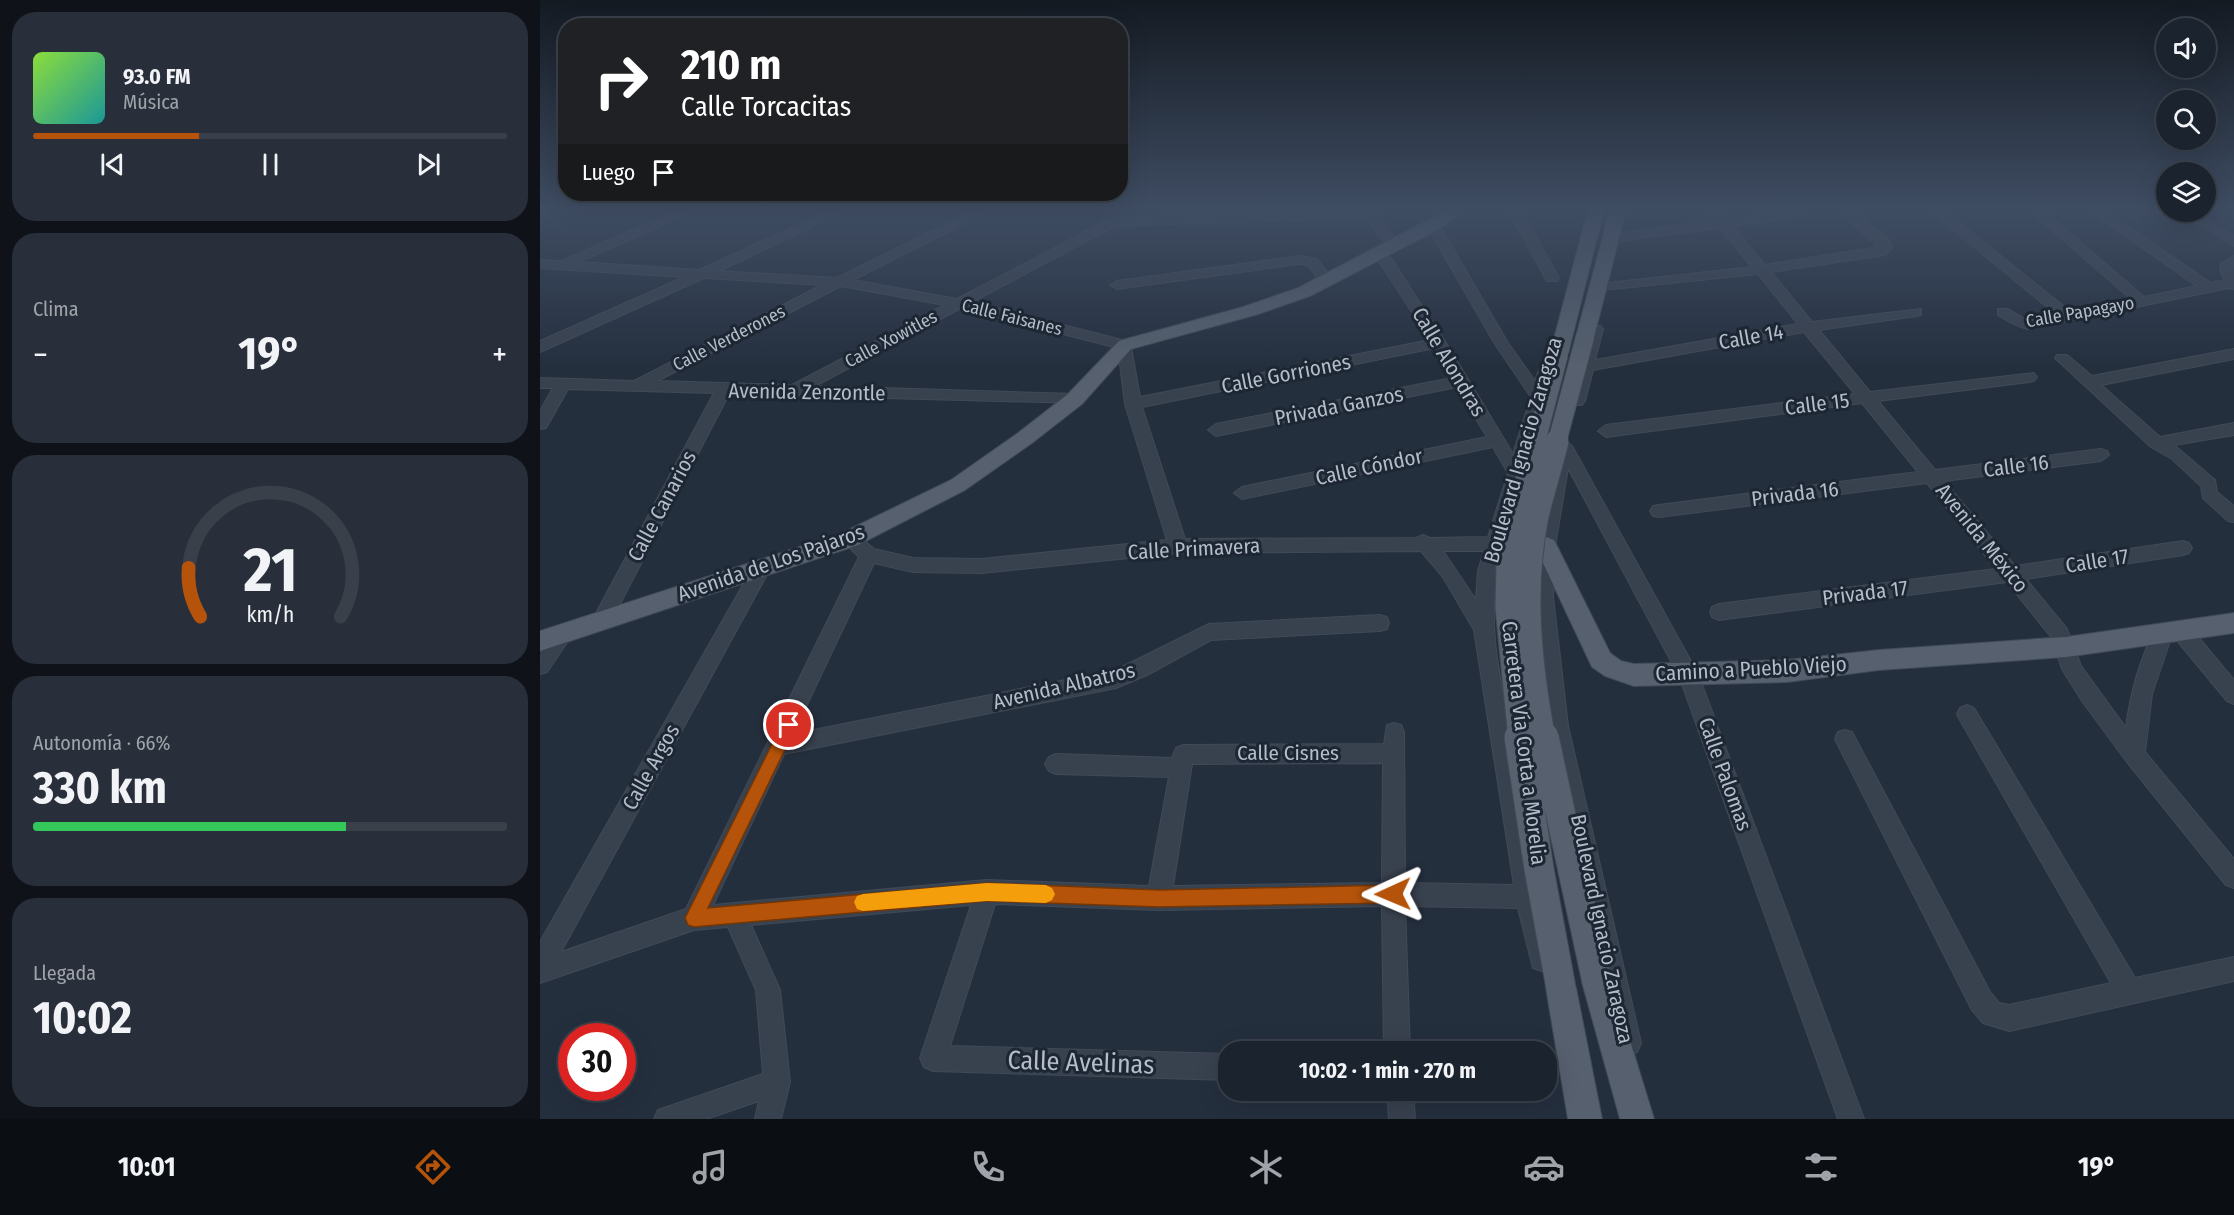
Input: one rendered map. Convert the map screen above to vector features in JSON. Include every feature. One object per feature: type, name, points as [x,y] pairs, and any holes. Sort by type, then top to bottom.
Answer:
[{"type":"main road","points":[[1125,345],[1249,311],[1304,292],[1359,262]]},
{"type":"main road","name":"Boulevard Ignacio Zaragoza","points":[[1573,299],[1583,262]]},
{"type":"main road","name":"Boulevard Ignacio Zaragoza","points":[[1596,297],[1605,262]]},
{"type":"main road","name":"Carretera Vía Corta a Morelia","points":[[1596,297],[1537,517],[1528,601],[1535,694],[1559,816],[1597,982],[1639,1119]]},
{"type":"main road","name":"Carretera Vía Corta a Morelia","points":[[1573,299],[1525,484],[1508,563],[1507,608],[1516,714],[1539,869],[1585,1119]]},
{"type":"main road","name":"Avenida de Los Pajaros","points":[[551,638],[850,539],[958,485],[1025,438],[1075,399],[1125,345]]},
{"type":"main road","name":"Camino a Pueblo Viejo","points":[[1546,546],[1601,660],[1614,669],[1634,675],[1787,671],[1879,660],[2066,647],[2172,634],[2234,623]]},
{"type":"street","points":[[540,274],[569,262]]},
{"type":"street","points":[[540,347],[729,262]]},
{"type":"street","name":"Calle Verderones","points":[[634,387],[879,262]]},
{"type":"street","name":"Calle Xowitles","points":[[794,391],[1035,262]]},
{"type":"street","points":[[1117,285],[1283,262]]},
{"type":"street","points":[[1312,262],[1326,280]]},
{"type":"street","name":"Calle Alondras","points":[[1394,262],[1516,473]]},
{"type":"street","points":[[1454,262],[1502,344],[1538,396]]},
{"type":"street","points":[[1543,262],[1552,278]]},
{"type":"street","name":"Avenida México","points":[[1754,262],[2057,631],[2066,647],[2072,669],[2134,755],[2234,877]]},
{"type":"street","points":[[1596,297],[1812,262]]},
{"type":"street","points":[[2000,262],[2067,316]]},
{"type":"street","points":[[2095,262],[2141,302]]},
{"type":"street","points":[[2171,262],[2209,288]]},
{"type":"street","points":[[2231,262],[2227,271],[2233,284]]},
{"type":"street","name":"Calle Faisanes","points":[[540,264],[839,282],[957,303],[1125,345]]},
{"type":"street","name":"Calle Papagayo","points":[[2003,312],[2017,322],[2028,325],[2233,284]]},
{"type":"street","name":"Boulevard Ignacio Zaragoza","points":[[1596,297],[1597,327],[1564,446],[1546,546],[1544,597],[1558,726],[1622,1008],[1639,1119]]},
{"type":"street","name":"Boulevard Ignacio Zaragoza","points":[[1573,299],[1562,319],[1486,571],[1483,629],[1527,897],[1579,1119]]},
{"type":"street","name":"Calle 14","points":[[1587,366],[1807,327],[1916,312]]},
{"type":"street","name":"Calle Gorriones","points":[[1132,404],[1439,343]]},
{"type":"street","points":[[1125,345],[1132,404],[1178,546]]},
{"type":"street","points":[[2089,382],[2234,354]]},
{"type":"street","points":[[2062,358],[2157,443],[2178,455],[2209,484],[2209,494],[2234,516]]},
{"type":"street","name":"Calle 15","points":[[1606,431],[2029,377]]},
{"type":"street","name":"Privada Ganzos","points":[[1216,430],[1461,381]]},
{"type":"street","name":"Avenida Zenzontle","points":[[540,383],[1075,399]]},
{"type":"street","points":[[540,423],[563,385]]},
{"type":"street","name":"Calle Canarios","points":[[601,622],[723,390]]},
{"type":"street","points":[[2157,443],[2234,429]]},
{"type":"street","name":"Calle Cóndor","points":[[1242,493],[1496,441]]},
{"type":"street","name":"Calle Palomas","points":[[1564,446],[1688,674],[1851,1119]]},
{"type":"street","name":"Calle 16","points":[[1931,476],[2101,455]]},
{"type":"street","name":"Privada 16","points":[[1659,511],[1931,476]]},
{"type":"street","name":"Calle Primavera","points":[[850,539],[869,555],[912,565],[981,566],[1178,546],[1423,543],[1546,546]]},
{"type":"street","points":[[1423,543],[1436,554],[1452,575],[1483,629]]},
{"type":"street","name":"Calle 17","points":[[2011,574],[2183,548]]},
{"type":"street","points":[[694,918],[779,746],[869,555]]},
{"type":"street","name":"Calle Argos","points":[[540,966],[762,567]]},
{"type":"street","name":"Privada 17","points":[[1719,612],[2011,574]]},
{"type":"street","name":"Avenida Albatros","points":[[779,746],[1116,679],[1133,674],[1193,638],[1209,632],[1380,623]]},
{"type":"street","points":[[2134,755],[2143,685],[2172,634],[2234,694]]},
{"type":"street","points":[[540,666],[551,638]]},
{"type":"street","points":[[1967,714],[2129,991]]},
{"type":"street","points":[[1845,739],[1981,1001],[1992,1014],[2009,1018],[2234,969]]},
{"type":"street","name":"Calle Cisnes","points":[[1056,764],[1181,762],[1393,742],[1393,894],[1397,1041]]},
{"type":"street","points":[[1159,898],[1181,762]]},
{"type":"street","points":[[540,971],[694,918],[987,892],[1159,898],[1393,894],[1527,897]]},
{"type":"street","name":"Calle Avelinas","points":[[987,892],[933,1058],[1218,1067]]},
{"type":"street","points":[[734,913],[768,990],[777,1082],[768,1119]]},
{"type":"street","points":[[667,1119],[777,1082]]},
{"type":"street","points":[[1401,1101],[1402,1119]]},
{"type":"slow traffic","points":[[863,902],[987,892],[1046,894]]},
{"type":"route","points":[[789,725],[694,918],[987,892],[1159,898],[1393,894]]}]
